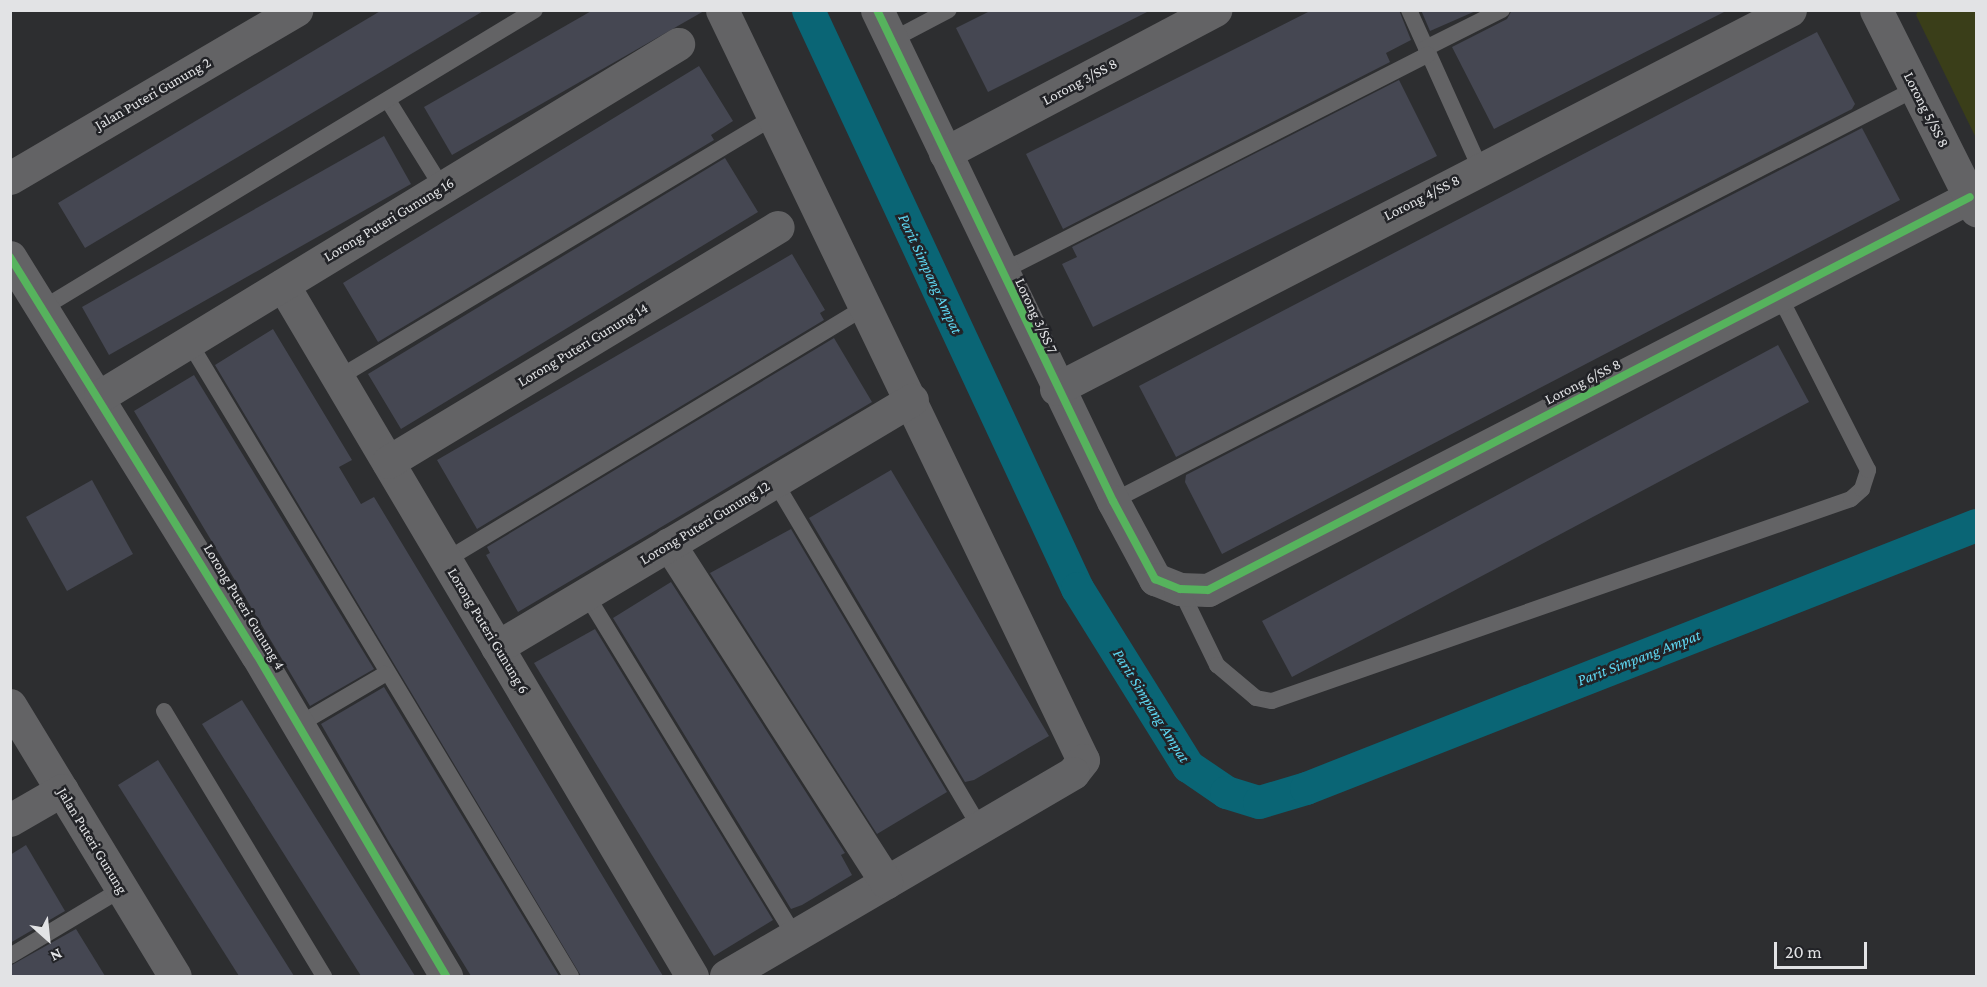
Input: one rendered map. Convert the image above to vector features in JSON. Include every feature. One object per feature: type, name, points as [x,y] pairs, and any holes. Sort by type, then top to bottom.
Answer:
[{"type":"street","name":"Jalan Puteri Gunung 2","points":[[10,178],[253,21],[296,10]]},
{"type":"street","points":[[722,10],[867,306],[1083,760],[1073,773],[726,976]]},
{"type":"street","name":"Lorong 3/SS 7","points":[[877,10],[1056,388],[1155,579],[1194,590]]},
{"type":"street","name":"Lorong 3/SS 8","points":[[945,153],[1215,10]]},
{"type":"street","name":"Lorong 4/SS 8","points":[[1056,388],[1790,10]]},
{"type":"street","name":"Lorong 5/SS 8","points":[[1876,10],[1973,204]]},
{"type":"street","name":"Lorong Puteri Gunung 16","points":[[100,396],[678,44]]},
{"type":"street","name":"Lorong 6/SS 8","points":[[1194,590],[1779,296],[1973,204]]},
{"type":"street","name":"Lorong Puteri Gunung 14","points":[[388,462],[778,227]]},
{"type":"street","name":"Lorong Puteri Gunung 4","points":[[10,256],[100,396],[446,976]]},
{"type":"street","name":"Lorong Puteri Gunung 6","points":[[283,285],[692,976]]},
{"type":"street","name":"Lorong Puteri Gunung 12","points":[[497,647],[912,400]]},
{"type":"street","points":[[669,544],[886,882]]},
{"type":"street","name":"Jalan Puteri Gunung","points":[[11,706],[122,889],[169,974]]},
{"type":"street","points":[[10,820],[62,790]]},
{"type":"lane","points":[[43,308],[389,102],[535,10]]},
{"type":"lane","points":[[892,40],[949,10]]},
{"type":"lane","points":[[1408,10],[1480,168]]},
{"type":"lane","points":[[1001,272],[1502,10]]},
{"type":"lane","points":[[1113,501],[1916,89]]},
{"type":"lane","points":[[389,102],[442,188]]},
{"type":"lane","points":[[338,378],[774,117]]},
{"type":"lane","points":[[1194,590],[1217,665],[1256,698],[1272,701],[1851,499],[1862,489],[1868,470],[1779,296]]},
{"type":"lane","points":[[446,560],[867,306]]},
{"type":"lane","points":[[189,342],[385,674],[571,976]]},
{"type":"lane","points":[[775,482],[980,827]]},
{"type":"lane","points":[[586,594],[795,936]]},
{"type":"lane","points":[[298,725],[385,674]]},
{"type":"lane","points":[[164,711],[324,976]]},
{"type":"lane","points":[[10,956],[122,889]]},
{"type":"green space","points":[[1918,11],[1976,11],[1976,138],[1916,15]]},
{"type":"building","points":[[382,10],[485,10],[85,248],[58,203]]},
{"type":"building","points":[[593,10],[704,11],[452,155],[424,107]]},
{"type":"building","points":[[992,10],[1151,10],[988,92],[956,28]]},
{"type":"building","points":[[1312,10],[1399,10],[1411,40],[1386,53],[1390,62],[1063,229],[1026,154]]},
{"type":"building","points":[[1421,10],[1478,10],[1430,31]]},
{"type":"building","points":[[1512,10],[1728,10],[1494,129],[1452,47],[1507,19]]},
{"type":"building","points":[[1817,32],[1855,104],[1852,109],[1176,457],[1139,386]]},
{"type":"building","points":[[699,66],[733,121],[711,135],[714,140],[378,342],[343,283]]},
{"type":"building","points":[[1399,80],[1437,156],[1093,327],[1062,264],[1077,257],[1072,247]]},
{"type":"building","points":[[1862,128],[1900,200],[1222,554],[1185,482],[1186,475]]},
{"type":"building","points":[[384,136],[411,184],[109,355],[82,307]]},
{"type":"building","points":[[725,158],[758,212],[401,429],[368,374]]},
{"type":"building","points":[[792,254],[825,310],[820,313],[824,320],[477,529],[437,460]]},
{"type":"building","points":[[273,329],[352,460],[339,467],[361,504],[374,497],[663,976],[581,976],[215,365]]},
{"type":"building","points":[[834,338],[872,402],[518,612],[486,555],[490,553],[487,547]]},
{"type":"building","points":[[1778,345],[1809,402],[1292,677],[1262,621]]},
{"type":"building","points":[[194,375],[374,669],[310,706],[134,411]]},
{"type":"building","points":[[891,470],[1049,736],[974,780],[965,782],[809,518]]},
{"type":"building","points":[[92,480],[133,554],[67,591],[26,517]]},
{"type":"building","points":[[791,529],[947,792],[877,834],[710,573]]},
{"type":"building","points":[[671,582],[845,853],[841,855],[852,875],[802,905],[791,909],[613,618]]},
{"type":"building","points":[[595,629],[773,920],[714,956],[534,663]]},
{"type":"building","points":[[384,687],[559,976],[471,976],[389,842],[321,724]]},
{"type":"building","points":[[242,700],[415,976],[361,976],[202,724]]},
{"type":"building","points":[[158,760],[294,976],[239,976],[118,785]]},
{"type":"building","points":[[26,845],[65,911],[10,943],[10,855]]},
{"type":"building","points":[[76,929],[105,976],[10,976],[10,966]]},
{"type":"waterway","name":"Parit Simpang Ampat","points":[[808,10],[1077,588],[1188,766],[1226,792],[1259,802],[1306,788],[1976,525]]},
{"type":"cycle path","points":[[877,10],[1113,501],[1155,579],[1180,589],[1208,590],[1970,197]]},
{"type":"cycle path","points":[[10,257],[257,655],[446,976]]}]
